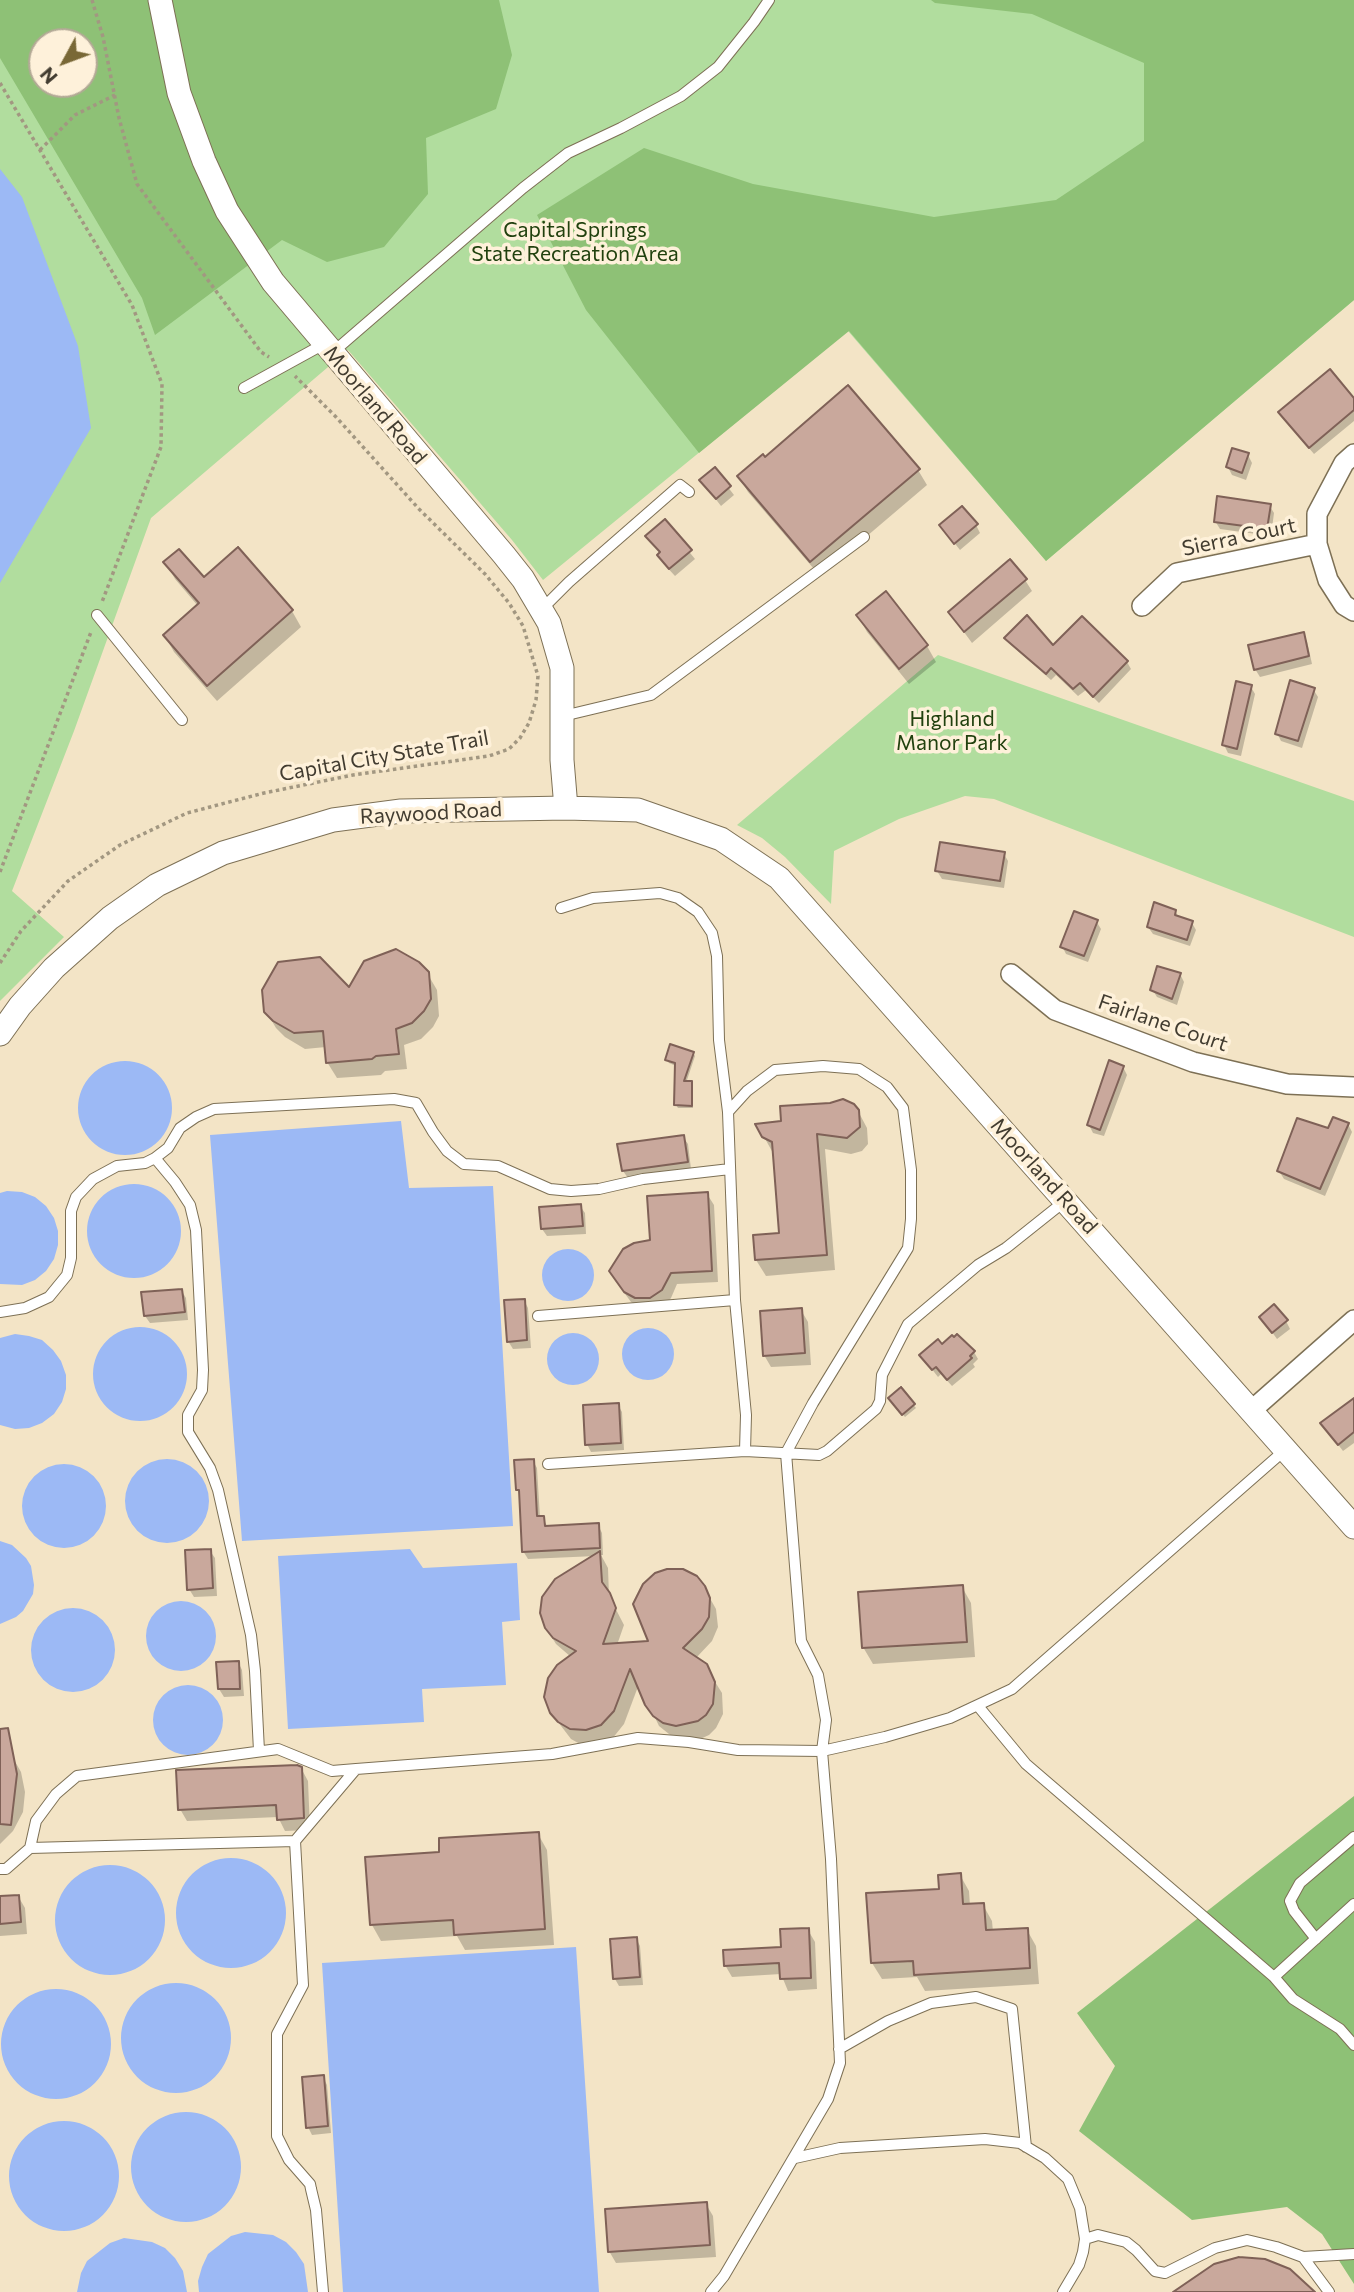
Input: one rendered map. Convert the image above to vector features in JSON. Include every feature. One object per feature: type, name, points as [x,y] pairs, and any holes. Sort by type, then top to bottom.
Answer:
[{"type":"street","name":"Moorland Road","points":[[160,0],[179,93],[204,161],[227,211],[273,282],[504,555],[523,579],[549,623],[562,668],[562,760],[566,808]]},
{"type":"street","points":[[1354,454],[1344,463],[1317,514],[1317,544],[1328,580],[1344,605],[1354,611]]},
{"type":"street","name":"Sierra Court","points":[[1142,606],[1177,573],[1317,544]]},
{"type":"street","name":"Raywood Road","points":[[0,1034],[20,1006],[54,968],[110,918],[157,886],[223,853],[333,820],[401,811],[566,808],[639,810],[721,839]]},
{"type":"street","name":"Moorland Road","points":[[721,839],[779,878],[1354,1527]]},
{"type":"street","name":"Fairlane Court","points":[[1011,974],[1055,1010],[1193,1062],[1287,1084],[1354,1087]]},
{"type":"street","points":[[1252,1410],[1354,1320]]},
{"type":"lane","points":[[244,388],[282,365],[328,349],[568,153],[681,96],[718,67],[769,0]]},
{"type":"lane","points":[[541,610],[680,485],[688,492]]},
{"type":"lane","points":[[562,716],[651,695],[864,537]]},
{"type":"lane","points":[[97,615],[183,720]]},
{"type":"lane","points":[[561,908],[593,898],[660,893],[678,898],[698,912],[712,933],[717,956],[719,1040],[728,1112],[735,1300],[746,1415],[745,1451]]},
{"type":"lane","points":[[711,2292],[724,2276],[828,2099],[840,2063],[831,1859],[822,1751],[826,1720],[818,1675],[801,1641],[786,1453],[813,1403],[908,1248],[911,1219],[911,1170],[903,1108],[887,1087],[859,1069],[822,1066],[775,1070],[747,1091],[728,1112]]},
{"type":"lane","points":[[0,1312],[25,1308],[49,1297],[67,1275],[71,1258],[71,1211],[76,1197],[93,1179],[117,1166],[145,1163],[155,1158],[168,1149],[180,1128],[214,1109],[394,1099],[416,1103],[447,1151],[464,1164],[498,1166],[550,1189],[599,1189],[643,1179],[730,1169]]},
{"type":"lane","points":[[155,1158],[190,1205],[196,1230],[204,1370],[202,1390],[188,1415],[188,1432],[210,1468],[218,1490],[251,1635],[259,1751]]},
{"type":"lane","points":[[548,1464],[745,1451],[819,1455],[862,1423],[876,1409],[880,1401],[882,1375],[908,1324],[978,1265],[1006,1248],[1066,1201]]},
{"type":"lane","points":[[538,1316],[735,1300]]},
{"type":"lane","points":[[0,1869],[6,1869],[30,1847],[36,1821],[57,1794],[77,1776],[278,1749],[332,1771],[552,1754],[638,1738],[689,1742],[738,1750],[822,1751],[885,1737],[950,1718],[1012,1689],[1286,1450]]},
{"type":"lane","points":[[978,1706],[1026,1764],[1274,1977],[1293,1999],[1340,2029],[1354,2045]]},
{"type":"lane","points":[[323,2292],[312,2189],[289,2160],[277,2136],[277,2034],[303,1985],[295,1841],[356,1769]]},
{"type":"lane","points":[[1316,1939],[1294,1912],[1290,1901],[1300,1883],[1354,1837]]},
{"type":"lane","points":[[30,1847],[295,1841]]},
{"type":"lane","points":[[1274,1977],[1354,1904]]},
{"type":"lane","points":[[839,2049],[888,2021],[931,2003],[976,1997],[1012,2009],[1026,2147]]},
{"type":"lane","points":[[794,2158],[840,2148],[985,2139],[1020,2143],[1045,2158],[1068,2179],[1080,2208],[1085,2239],[1079,2265],[1063,2292]]},
{"type":"lane","points":[[1085,2239],[1098,2235],[1115,2238],[1136,2250],[1155,2272],[1165,2273],[1215,2248],[1247,2240],[1303,2257],[1354,2254]]},
{"type":"lane","points":[[1303,2257],[1329,2292]]},
{"type":"path","name":"Capital City State Trail","points":[[0,964],[21,931],[68,880],[120,845],[187,813],[264,793],[353,775],[489,756],[509,749],[520,738],[536,700],[538,676],[523,626],[509,603],[336,417],[282,365],[261,352],[137,184],[92,0]]},
{"type":"path","points":[[0,83],[132,305],[162,384],[161,447],[0,872]]},
{"type":"path","points":[[40,150],[75,115],[115,95]]},
{"type":"green space","name":"Capital Springs State Recreation Area","points":[[0,0],[1354,0],[1354,300],[1046,561],[848,331],[543,580],[512,540],[348,350],[151,518],[74,731],[12,891],[64,937],[0,1001]]},
{"type":"green space","points":[[0,0],[499,0],[512,55],[496,109],[426,138],[428,194],[384,247],[327,262],[282,240],[155,335],[142,298],[0,58]]},
{"type":"green space","points":[[931,0],[1354,0],[1354,300],[1046,561],[849,331],[699,453],[586,310],[537,215],[644,148],[753,184],[934,217],[1056,200],[1144,141],[1144,63],[1032,14],[935,3]]},
{"type":"green space","name":"Highland Manor Park","points":[[938,655],[1354,801],[1354,937],[994,799],[965,796],[899,819],[834,851],[831,904],[785,857],[762,838],[737,825]]},
{"type":"green space","points":[[1354,1796],[1354,2284],[1322,2234],[1287,2207],[1192,2220],[1079,2131],[1115,2066],[1077,2013]]},
{"type":"water","points":[[0,169],[22,197],[78,346],[91,428],[0,583]]},
{"type":"water","points":[[125,1061],[143,1064],[158,1075],[169,1090],[172,1108],[169,1126],[158,1141],[143,1152],[125,1155],[107,1152],[92,1141],[81,1126],[78,1108],[81,1090],[92,1075],[107,1064]]},
{"type":"water","points":[[401,1121],[409,1188],[493,1186],[513,1526],[242,1541],[210,1135]]},
{"type":"water","points":[[134,1184],[152,1187],[167,1198],[178,1213],[181,1231],[178,1249],[167,1264],[152,1275],[134,1278],[116,1275],[101,1264],[90,1249],[87,1231],[90,1213],[101,1198],[116,1187]]},
{"type":"water","points":[[22,1192],[35,1197],[46,1206],[58,1231],[54,1259],[46,1271],[35,1280],[22,1285],[0,1284],[0,1193]]},
{"type":"water","points":[[568,1249],[578,1251],[586,1257],[592,1265],[592,1285],[586,1293],[578,1299],[568,1301],[558,1299],[550,1293],[544,1285],[542,1275],[544,1265],[550,1257],[558,1251]]},
{"type":"water","points":[[140,1327],[158,1330],[173,1341],[184,1356],[187,1374],[184,1392],[173,1407],[158,1418],[140,1421],[122,1418],[107,1407],[96,1392],[93,1374],[96,1356],[107,1341],[122,1330]]},
{"type":"water","points":[[648,1328],[658,1330],[666,1336],[672,1344],[672,1364],[666,1372],[658,1378],[648,1380],[638,1378],[630,1372],[624,1364],[622,1354],[624,1344],[630,1336],[638,1330]]},
{"type":"water","points":[[573,1333],[583,1335],[591,1341],[597,1349],[597,1369],[591,1377],[583,1383],[573,1385],[563,1383],[555,1377],[549,1369],[547,1359],[549,1349],[555,1341],[563,1335]]},
{"type":"water","points":[[15,1334],[42,1340],[61,1361],[66,1375],[62,1402],[54,1414],[29,1428],[15,1429],[0,1425],[0,1338]]},
{"type":"water","points":[[167,1459],[183,1462],[197,1471],[206,1485],[209,1501],[206,1517],[197,1531],[183,1540],[167,1543],[151,1540],[137,1531],[128,1517],[125,1501],[128,1485],[137,1471],[151,1462]]},
{"type":"water","points":[[64,1464],[80,1467],[94,1476],[103,1490],[106,1506],[103,1522],[94,1536],[80,1545],[64,1548],[48,1545],[34,1536],[25,1522],[22,1506],[25,1490],[34,1476],[48,1467]]},
{"type":"water","points":[[0,1541],[12,1545],[26,1558],[31,1566],[34,1585],[33,1594],[23,1611],[0,1624]]},
{"type":"water","points":[[410,1549],[423,1568],[517,1563],[520,1620],[502,1622],[506,1685],[422,1689],[424,1722],[288,1729],[278,1556]]},
{"type":"water","points":[[181,1601],[206,1611],[216,1636],[206,1661],[181,1671],[156,1661],[146,1636],[156,1611]]},
{"type":"water","points":[[73,1608],[89,1611],[103,1620],[112,1634],[115,1650],[112,1666],[103,1680],[89,1689],[73,1692],[57,1689],[43,1680],[34,1666],[31,1650],[34,1634],[43,1620],[57,1611]]},
{"type":"water","points":[[188,1685],[213,1695],[223,1720],[213,1745],[188,1755],[163,1745],[153,1720],[163,1695]]},
{"type":"water","points":[[231,1858],[252,1862],[270,1874],[282,1892],[286,1913],[282,1934],[270,1952],[252,1964],[231,1968],[210,1964],[192,1952],[180,1934],[176,1913],[180,1892],[192,1874],[210,1862]]},
{"type":"water","points":[[110,1865],[131,1869],[149,1881],[161,1899],[165,1920],[161,1941],[149,1959],[131,1971],[110,1975],[89,1971],[71,1959],[59,1941],[55,1920],[59,1899],[71,1881],[89,1869]]},
{"type":"water","points":[[576,1947],[599,2292],[343,2292],[322,1963]]},
{"type":"water","points":[[176,1983],[197,1987],[215,1999],[227,2017],[231,2038],[227,2059],[215,2077],[197,2089],[176,2093],[155,2089],[137,2077],[125,2059],[121,2038],[125,2017],[137,1999],[155,1987]]},
{"type":"water","points":[[56,1989],[77,1993],[95,2005],[107,2023],[111,2044],[107,2065],[95,2083],[77,2095],[56,2099],[35,2095],[17,2083],[5,2065],[1,2044],[5,2023],[17,2005],[35,1993]]},
{"type":"water","points":[[186,2112],[207,2116],[225,2128],[237,2146],[241,2167],[237,2188],[225,2206],[207,2218],[186,2222],[165,2218],[147,2206],[135,2188],[131,2167],[135,2146],[147,2128],[165,2116]]},
{"type":"water","points":[[64,2121],[85,2125],[103,2137],[115,2155],[119,2176],[115,2197],[103,2215],[85,2227],[64,2231],[43,2227],[25,2215],[13,2197],[9,2176],[13,2155],[25,2137],[43,2125]]},
{"type":"water","points":[[245,2232],[273,2235],[286,2242],[304,2264],[308,2292],[199,2292],[198,2281],[208,2254],[231,2236]]},
{"type":"water","points":[[124,2238],[152,2242],[165,2248],[183,2271],[187,2292],[77,2292],[87,2261],[110,2243]]},
{"type":"building","points":[[1330,369],[1354,398],[1354,410],[1309,448],[1278,412]]},
{"type":"building","points":[[848,385],[920,469],[810,562],[737,476],[763,454],[765,457]]},
{"type":"building","points":[[1232,448],[1249,453],[1242,473],[1226,467]]},
{"type":"building","points":[[715,467],[731,486],[716,499],[699,480]]},
{"type":"building","points":[[1217,496],[1271,504],[1267,529],[1214,522]]},
{"type":"building","points":[[962,506],[978,524],[954,544],[939,525]]},
{"type":"building","points":[[665,519],[692,550],[669,569],[657,555],[660,552],[645,536]]},
{"type":"building","points":[[238,547],[293,610],[207,686],[163,635],[199,603],[163,562],[179,549],[204,577]]},
{"type":"building","points":[[1010,559],[1027,579],[964,632],[948,612]]},
{"type":"building","points":[[886,591],[928,645],[899,669],[856,615]]},
{"type":"building","points":[[1027,615],[1053,645],[1082,616],[1128,661],[1093,697],[1080,683],[1073,689],[1051,668],[1046,674],[1004,638]]},
{"type":"building","points":[[1304,632],[1309,656],[1254,670],[1248,645]]},
{"type":"building","points":[[1290,680],[1315,688],[1298,741],[1275,734]]},
{"type":"building","points":[[1236,681],[1252,685],[1237,749],[1222,745]]},
{"type":"building","points":[[940,842],[1005,852],[1000,881],[935,871]]},
{"type":"building","points":[[1154,902],[1176,910],[1175,915],[1193,921],[1187,940],[1147,927]]},
{"type":"building","points":[[1074,911],[1098,920],[1084,956],[1060,947]]},
{"type":"building","points":[[396,949],[419,962],[429,972],[431,999],[412,1023],[396,1029],[399,1054],[326,1063],[323,1031],[294,1033],[273,1021],[264,1012],[262,990],[278,962],[320,957],[349,987],[364,961]]},
{"type":"building","points":[[1157,966],[1181,973],[1172,999],[1150,990]]},
{"type":"building","points":[[670,1044],[694,1052],[684,1081],[692,1081],[692,1106],[674,1105],[675,1063],[665,1060]]},
{"type":"building","points":[[1109,1060],[1124,1066],[1100,1130],[1087,1125]]},
{"type":"building","points":[[843,1099],[854,1104],[859,1110],[860,1127],[847,1138],[817,1134],[827,1255],[755,1260],[753,1235],[779,1233],[772,1142],[762,1137],[755,1124],[781,1121],[780,1106],[830,1103]]},
{"type":"building","points":[[1333,1117],[1349,1123],[1320,1189],[1277,1171],[1297,1118],[1328,1128]]},
{"type":"building","points":[[684,1135],[688,1162],[622,1171],[617,1144]]},
{"type":"building","points":[[708,1192],[712,1271],[671,1273],[662,1290],[650,1298],[635,1298],[624,1292],[609,1271],[623,1249],[634,1243],[650,1240],[647,1196]]},
{"type":"building","points":[[581,1204],[583,1226],[541,1229],[539,1207]]},
{"type":"building","points":[[182,1289],[185,1312],[144,1316],[141,1292]]},
{"type":"building","points":[[525,1299],[527,1340],[507,1342],[504,1300]]},
{"type":"building","points":[[1274,1304],[1288,1320],[1272,1333],[1259,1317]]},
{"type":"building","points":[[802,1308],[805,1353],[763,1356],[760,1311]]},
{"type":"building","points":[[957,1334],[975,1351],[970,1356],[972,1358],[947,1380],[936,1367],[932,1370],[919,1355],[938,1339],[942,1344]]},
{"type":"building","points":[[901,1387],[915,1404],[902,1415],[888,1398]]},
{"type":"building","points":[[1354,1398],[1354,1432],[1338,1445],[1320,1423]]},
{"type":"building","points":[[619,1403],[621,1443],[585,1445],[583,1405]]},
{"type":"building","points":[[534,1459],[537,1516],[544,1516],[545,1526],[599,1523],[600,1548],[522,1552],[519,1490],[516,1490],[514,1460]]},
{"type":"building","points":[[211,1549],[213,1588],[187,1590],[185,1550]]},
{"type":"building","points":[[600,1551],[602,1582],[616,1608],[603,1644],[648,1641],[633,1604],[643,1584],[655,1573],[667,1569],[683,1569],[697,1576],[705,1586],[710,1598],[709,1617],[702,1629],[683,1648],[707,1664],[715,1682],[713,1704],[698,1721],[676,1726],[663,1723],[653,1716],[645,1705],[630,1669],[614,1711],[601,1725],[586,1730],[570,1729],[550,1713],[544,1697],[548,1678],[557,1665],[576,1651],[553,1638],[545,1628],[540,1613],[542,1597],[555,1579]]},
{"type":"building","points":[[963,1585],[967,1642],[862,1648],[858,1592]]},
{"type":"building","points":[[239,1661],[240,1689],[218,1689],[216,1662]]},
{"type":"building","points":[[8,1728],[17,1774],[11,1825],[0,1824],[0,1729]]},
{"type":"building","points":[[297,1765],[302,1767],[304,1818],[277,1820],[276,1805],[178,1810],[176,1770]]},
{"type":"building","points":[[539,1832],[545,1929],[454,1935],[453,1920],[370,1925],[365,1857],[439,1852],[439,1838]]},
{"type":"building","points":[[961,1873],[963,1904],[984,1903],[986,1930],[1028,1928],[1030,1968],[914,1975],[913,1961],[871,1963],[866,1893],[939,1889],[938,1875]]},
{"type":"building","points":[[19,1895],[21,1922],[0,1924],[0,1896]]},
{"type":"building","points":[[809,1928],[811,1978],[780,1979],[779,1963],[724,1966],[723,1950],[781,1947],[780,1929]]},
{"type":"building","points":[[637,1937],[640,1977],[613,1979],[610,1939]]},
{"type":"building","points":[[324,2075],[328,2126],[306,2128],[302,2077]]},
{"type":"building","points":[[707,2202],[710,2245],[608,2252],[605,2209]]},
{"type":"building","points":[[1239,2257],[1265,2259],[1290,2269],[1315,2292],[1173,2292],[1214,2264]]}]
